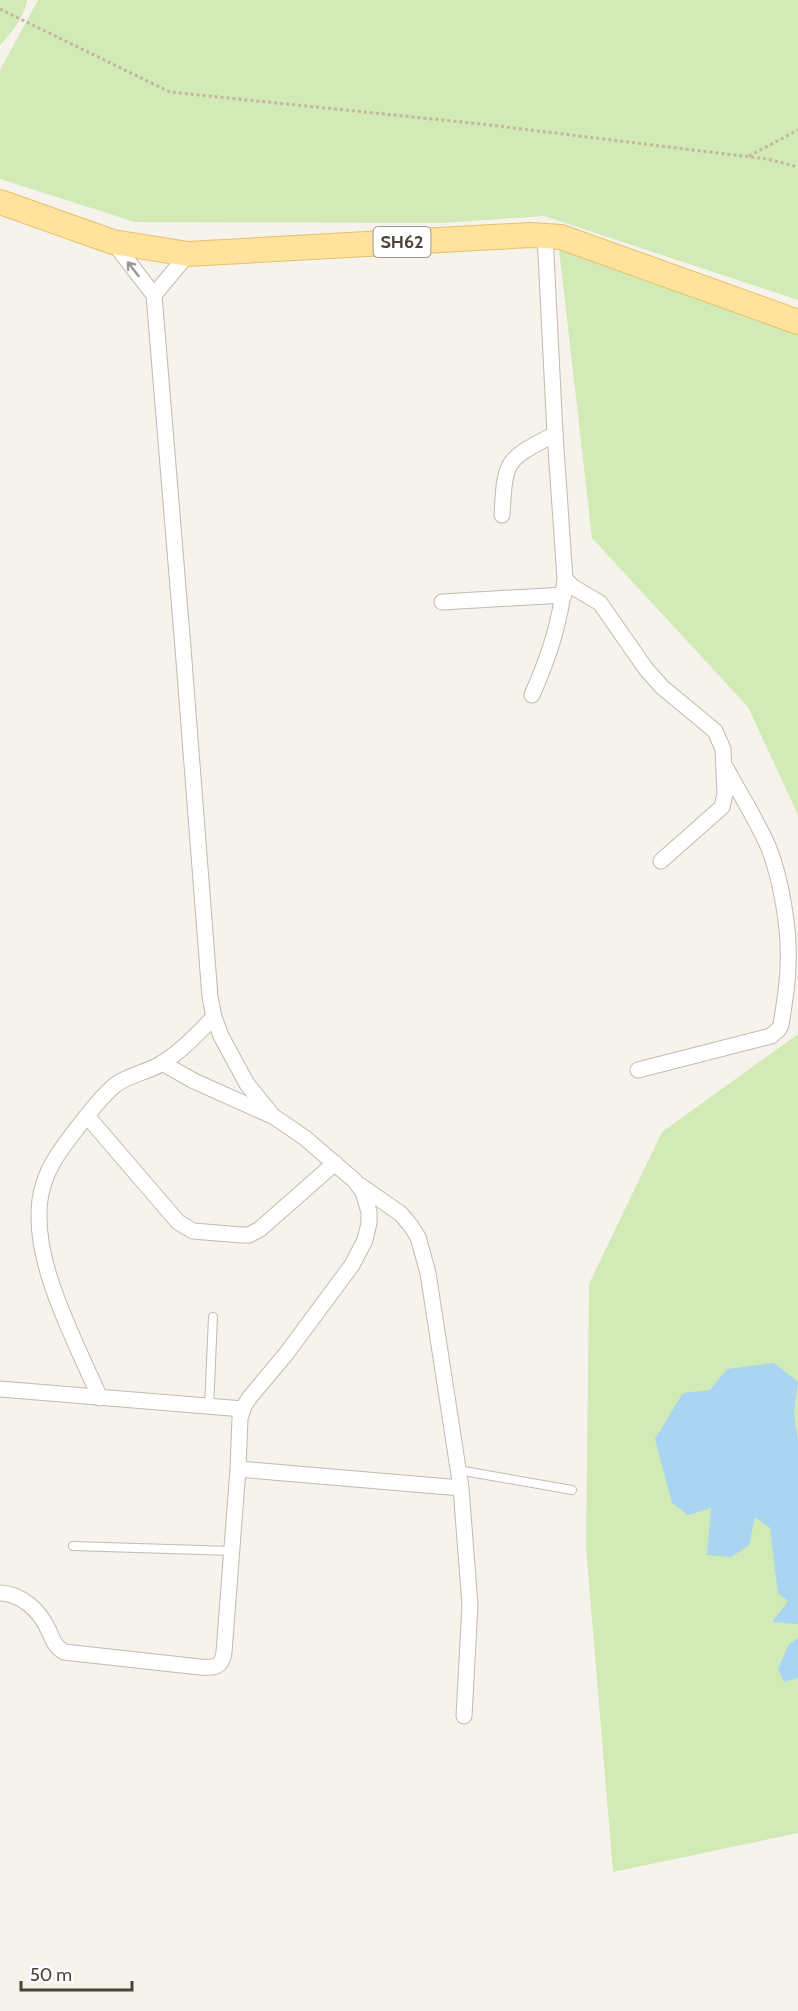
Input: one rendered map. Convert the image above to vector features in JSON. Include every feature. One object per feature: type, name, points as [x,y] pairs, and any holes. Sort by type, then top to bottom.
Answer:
[{"type":"main road","name":"SH62","points":[[0,202],[113,242],[188,254],[545,235],[561,237],[798,322]]},
{"type":"street","points":[[532,695],[554,641],[566,579],[555,434],[545,235]]},
{"type":"street","points":[[113,242],[153,295],[210,997],[221,1036],[236,1065],[247,1084],[273,1116]]},
{"type":"street","points":[[153,295],[188,254]]},
{"type":"street","points":[[502,515],[508,467],[514,458],[555,434]]},
{"type":"street","points":[[566,579],[573,587],[600,603],[646,669],[662,687],[715,731],[723,749],[725,794],[722,807],[661,861]]},
{"type":"street","points":[[442,602],[564,595]]},
{"type":"street","points":[[638,1070],[771,1036],[781,1024],[788,967],[788,937],[776,873],[768,846],[723,764]]},
{"type":"street","points":[[100,1398],[51,1283],[45,1259],[39,1225],[40,1199],[48,1172],[57,1155],[87,1116],[118,1082],[162,1063],[181,1050],[214,1017]]},
{"type":"street","points":[[162,1063],[194,1081],[273,1116],[401,1214],[418,1237],[428,1273],[461,1488],[470,1605],[464,1716]]},
{"type":"street","points":[[87,1116],[178,1222],[194,1231],[241,1235],[260,1229],[335,1162]]},
{"type":"street","points":[[0,1593],[21,1598],[31,1606],[40,1615],[58,1648],[64,1652],[213,1668],[218,1666],[223,1660],[240,1418],[250,1396],[293,1345],[359,1252],[365,1239],[369,1212],[363,1192],[355,1181]]},
{"type":"street","points":[[0,1389],[243,1409]]},
{"type":"street","points":[[238,1469],[461,1488]]},
{"type":"lane","points":[[209,1407],[213,1317]]},
{"type":"lane","points":[[458,1470],[572,1490]]},
{"type":"lane","points":[[73,1546],[232,1551]]},
{"type":"path","points":[[0,9],[170,92],[481,124],[748,156],[798,167]]},
{"type":"path","points":[[748,156],[798,130]]},
{"type":"green space","points":[[0,0],[27,0],[20,19],[0,45]]},
{"type":"green space","points":[[38,0],[798,0],[798,300],[544,216],[442,223],[135,222],[0,179],[0,70]]},
{"type":"green space","points":[[559,249],[762,316],[798,335],[798,815],[748,707],[592,538]]},
{"type":"green space","points":[[798,1034],[798,1833],[613,1872],[586,1547],[589,1284],[662,1132]]},
{"type":"water","points":[[774,1363],[798,1382],[794,1413],[798,1441],[798,1624],[772,1622],[788,1601],[778,1593],[770,1528],[755,1517],[749,1545],[731,1557],[707,1555],[711,1508],[688,1515],[672,1503],[655,1439],[683,1393],[710,1390],[727,1369]]},
{"type":"water","points":[[798,1638],[798,1678],[784,1682],[778,1669],[789,1644]]}]
